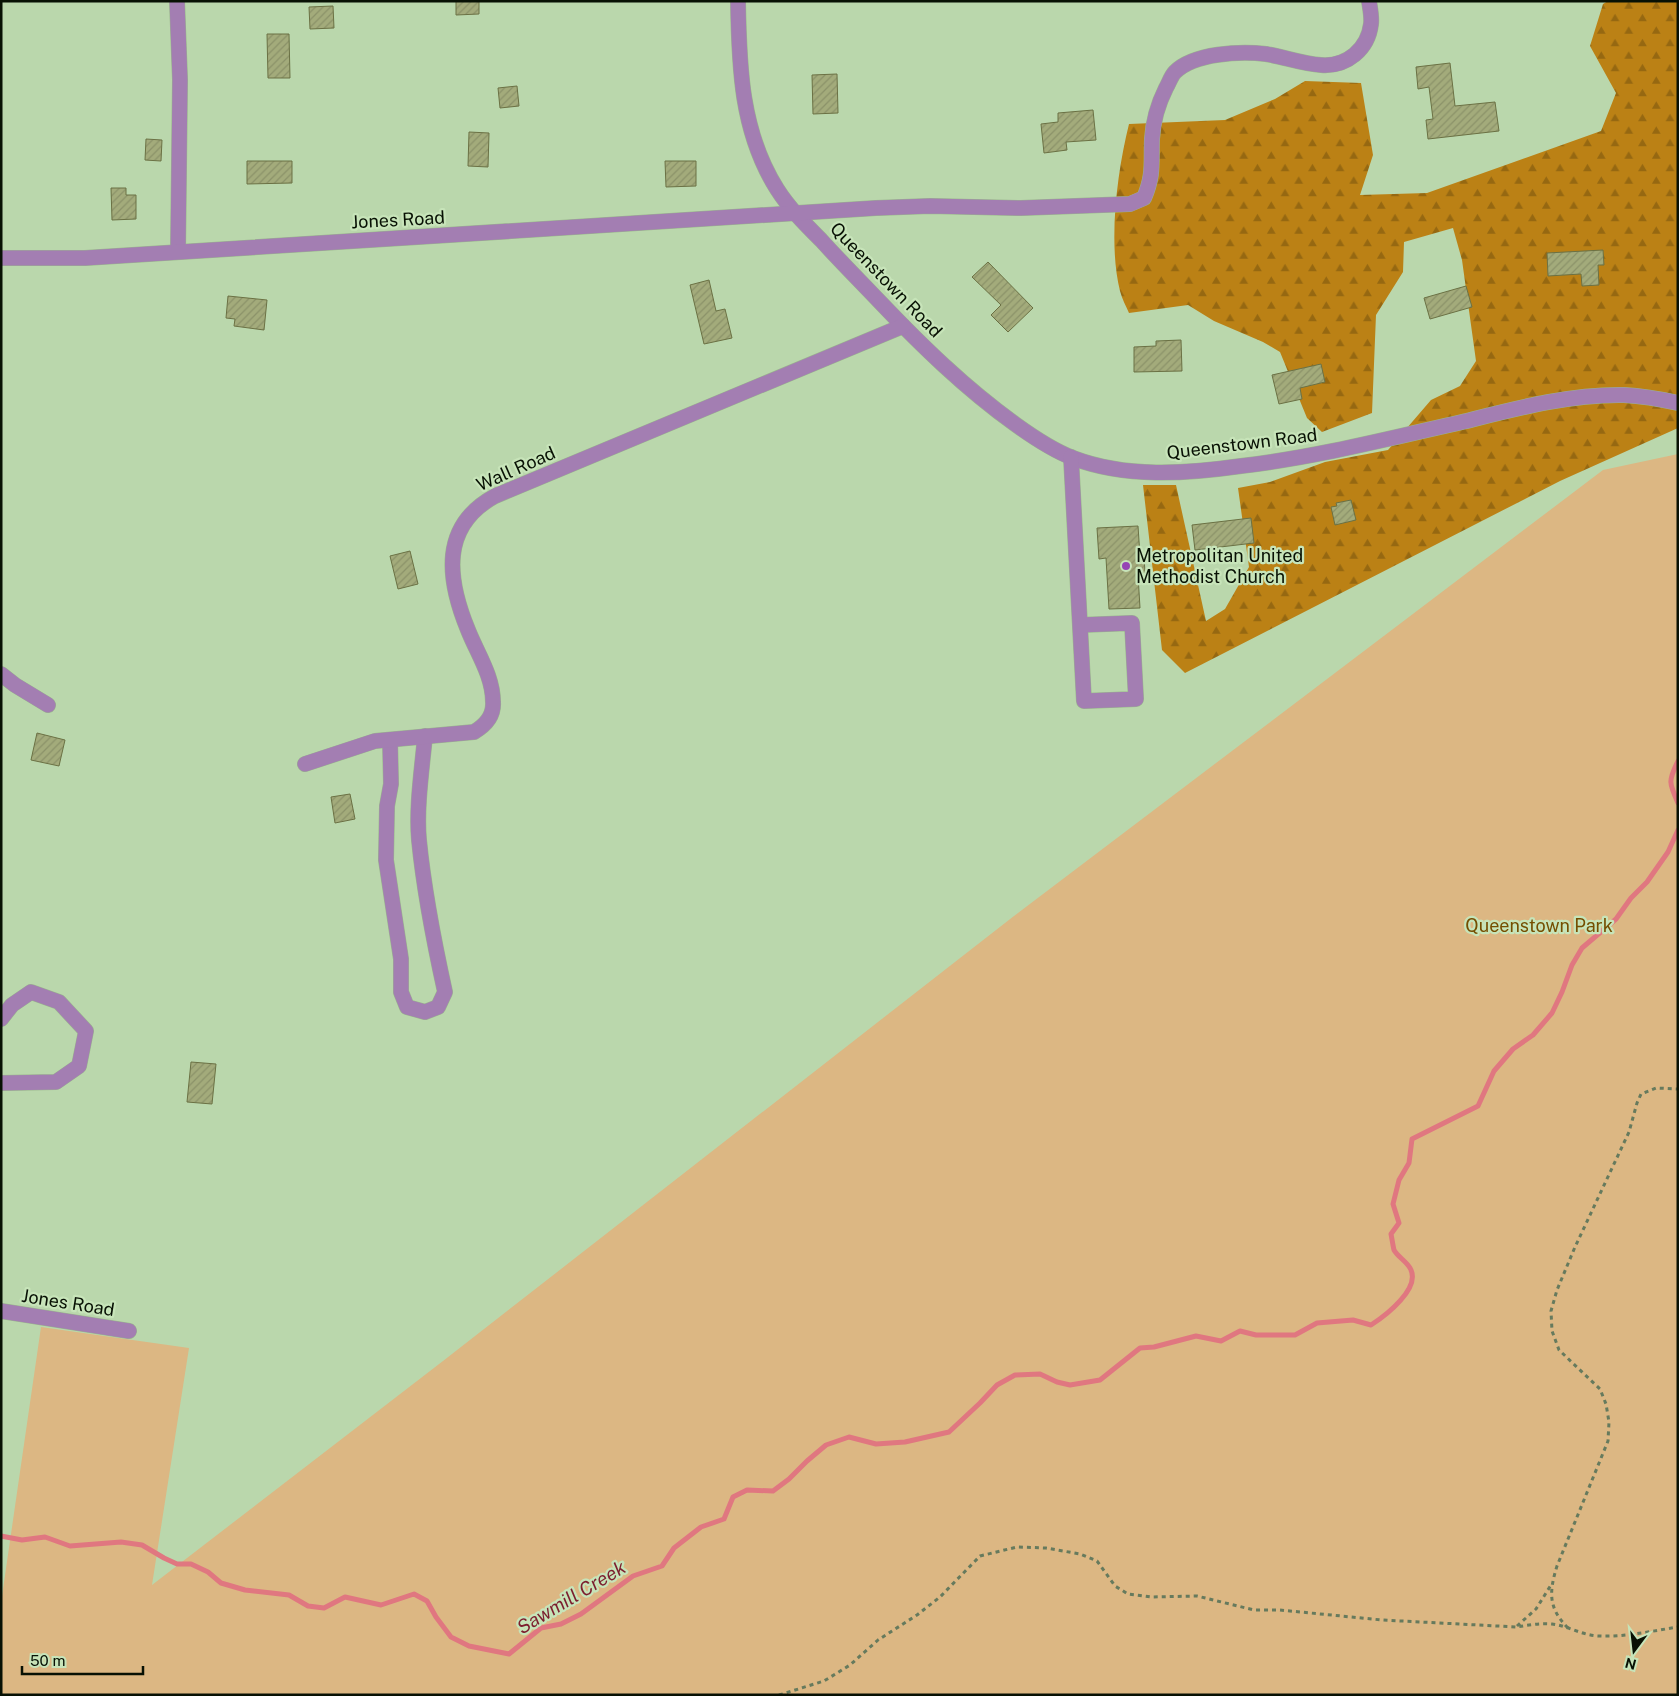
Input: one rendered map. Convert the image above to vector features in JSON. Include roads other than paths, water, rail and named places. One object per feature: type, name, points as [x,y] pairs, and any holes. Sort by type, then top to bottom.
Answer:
[{"type":"street","points":[[176,1],[180,80],[178,251]]},
{"type":"street","name":"Queenstown Road","points":[[738,1],[740,63],[746,115],[763,164],[778,190],[796,214],[903,326],[959,380],[999,413],[1050,447],[1071,457],[1096,465],[1157,473],[1219,469],[1335,452],[1497,413],[1582,398],[1623,395],[1648,397],[1678,403]]},
{"type":"street","name":"Jones Road","points":[[1,258],[85,258],[921,207],[1021,208],[1130,204],[1144,198],[1150,184],[1154,120],[1160,99],[1173,74],[1183,65],[1202,57],[1244,54],[1264,54],[1322,65],[1336,64],[1351,58],[1365,44],[1371,23],[1369,1]]},
{"type":"street","name":"Wall Road","points":[[305,764],[375,741],[474,732],[484,726],[491,715],[494,703],[492,689],[489,677],[467,628],[456,594],[453,574],[454,542],[462,526],[480,504],[495,496],[903,326]]},
{"type":"street","points":[[1071,457],[1084,701],[1136,699],[1132,623],[1080,624]]},
{"type":"street","points":[[1,674],[48,705]]},
{"type":"street","points":[[390,740],[391,784],[387,806],[386,860],[401,959],[401,992],[407,1007],[425,1012],[438,1007],[444,992],[419,838],[421,778],[425,736]]},
{"type":"street","points":[[1,1019],[12,1005],[31,992],[59,1002],[86,1031],[79,1066],[56,1082],[1,1082]]},
{"type":"street","name":"Jones Road","points":[[1,1311],[128,1331]]},
{"type":"waterway","name":"Sawmill Creek","points":[[1678,761],[1671,778],[1673,791],[1678,803]]},
{"type":"waterway","name":"Sawmill Creek","points":[[1,1536],[22,1540],[45,1537],[70,1546],[121,1542],[142,1545],[177,1564],[191,1564],[208,1572],[221,1583],[245,1590],[289,1595],[308,1606],[324,1608],[345,1597],[381,1605],[414,1594],[427,1601],[451,1637],[469,1646],[509,1654],[541,1628],[561,1624],[581,1614],[633,1576],[662,1566],[674,1548],[701,1527],[724,1519],[733,1497],[747,1490],[773,1491],[826,1445],[849,1437],[876,1444],[905,1442],[949,1432],[997,1385],[1015,1375],[1040,1374],[1057,1382],[1070,1385],[1100,1380],[1140,1348],[1154,1347],[1196,1336],[1221,1341],[1240,1331],[1256,1335],[1295,1335],[1317,1323],[1353,1320],[1371,1325],[1400,1301],[1411,1284],[1410,1268],[1394,1250],[1391,1234],[1399,1223],[1393,1204],[1399,1180],[1409,1163],[1412,1139],[1478,1106],[1494,1071],[1513,1049],[1533,1035],[1552,1013],[1572,965],[1582,948],[1616,919],[1631,898],[1647,882],[1668,852],[1678,830]]},
{"type":"place","name":"Metropolitan United Methodist Church","points":[[1126,566]]},
{"type":"park label","name":"Queenstown Park","points":[[1539,926]]}]
